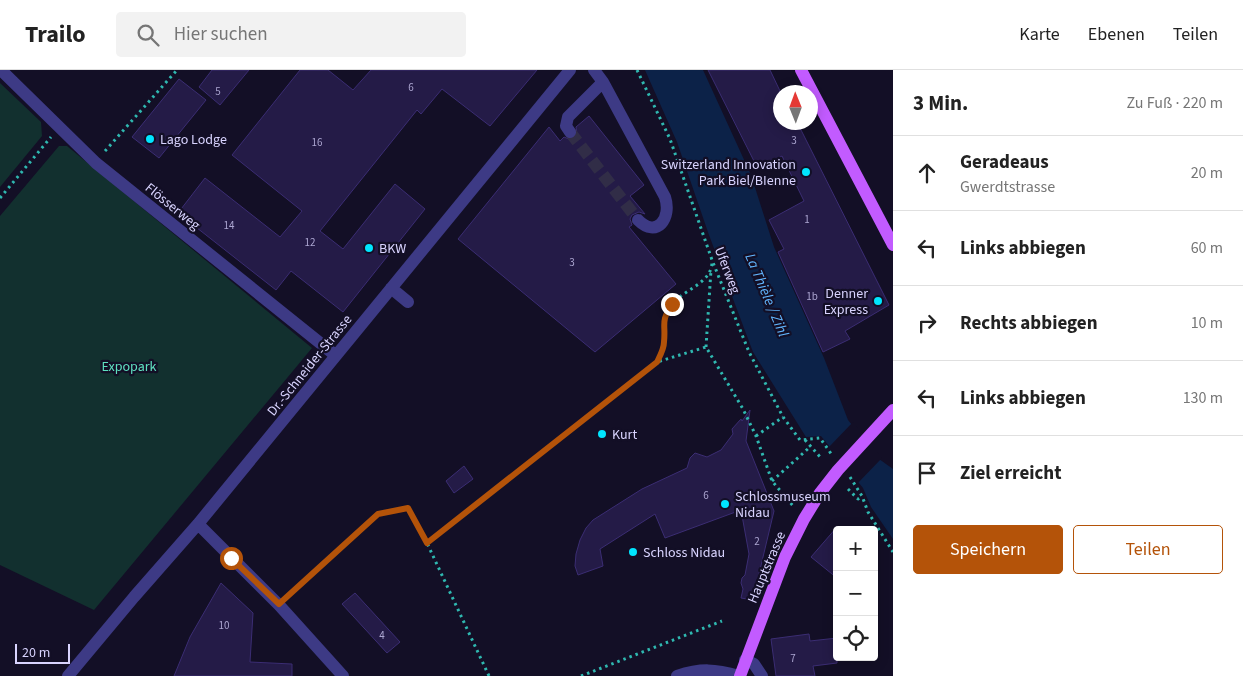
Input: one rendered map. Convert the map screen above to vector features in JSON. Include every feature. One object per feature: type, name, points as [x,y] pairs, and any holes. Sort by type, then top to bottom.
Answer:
[{"type":"main road","points":[[801,70],[893,245]]},
{"type":"main road","name":"Hauptstrasse","points":[[739,676],[785,558],[804,519],[820,493],[838,470],[893,410]]},
{"type":"street","name":"Flösserweg","points":[[1,70],[96,163],[336,355]]},
{"type":"street","name":"Dr.-Schneider-Strasse","points":[[68,676],[198,524],[570,70]]},
{"type":"street","points":[[594,70],[603,82],[666,197],[667,213],[663,221],[657,226],[645,228],[638,220]]},
{"type":"street","points":[[570,132],[566,126],[568,117],[603,82]]},
{"type":"street","points":[[391,288],[408,302]]},
{"type":"street","points":[[198,524],[279,604],[343,676]]},
{"type":"street","points":[[744,660],[754,664],[762,676]]},
{"type":"street","points":[[677,676],[694,670],[724,672],[739,676]]},
{"type":"path","points":[[96,163],[110,143],[177,70]]},
{"type":"path","name":"Uferweg","points":[[637,70],[670,139],[712,260],[749,352],[783,417],[800,440],[820,438],[828,449]]},
{"type":"path","points":[[0,198],[60,128]]},
{"type":"path","points":[[712,260],[706,347],[743,409],[756,436],[772,480],[804,519]]},
{"type":"path","points":[[657,362],[664,344],[666,314],[672,304],[707,276],[712,268],[712,260]]},
{"type":"path","points":[[427,543],[657,362],[706,347]]},
{"type":"path","points":[[756,436],[783,417]]},
{"type":"path","points":[[805,440],[822,459]]},
{"type":"path","points":[[772,480],[810,446]]},
{"type":"path","points":[[856,485],[868,512],[893,552]]},
{"type":"path","points":[[848,489],[858,499],[862,496]]},
{"type":"path","points":[[279,604],[378,514],[408,508],[427,543],[489,676]]},
{"type":"path","points":[[581,676],[722,620]]},
{"type":"green space","points":[[0,83],[41,122],[42,136],[0,187]]},
{"type":"green space","name":"Expopark","points":[[59,146],[67,146],[312,348],[94,610],[0,565],[0,216]]},
{"type":"water","name":"La Thièle / Zihl","points":[[645,70],[703,70],[751,175],[774,247],[824,358],[848,420],[879,459],[893,469],[893,539],[871,507],[863,488],[821,436],[806,437],[753,352],[709,235],[677,142]]},
{"type":"pier","points":[[853,422],[882,458],[857,484],[828,448]]},
{"type":"building","points":[[212,70],[249,70],[220,105],[199,87]]},
{"type":"building","points":[[300,70],[328,70],[353,90],[371,70],[537,70],[490,126],[442,89],[421,114],[417,110],[320,231],[343,249],[395,184],[425,209],[343,312],[291,271],[276,290],[178,213],[205,178],[280,237],[302,211],[232,155]]},
{"type":"building","points":[[708,70],[770,70],[777,85],[773,85],[773,130],[801,130],[889,305],[845,331],[850,339],[823,352],[778,252],[784,249],[769,220],[804,201],[782,156],[758,169]]},
{"type":"building","points":[[179,79],[206,100],[159,158],[132,137]]},
{"type":"building","points":[[589,116],[644,185],[630,196],[645,214],[639,212],[632,215],[630,219],[632,225],[629,227],[676,284],[595,352],[458,239],[549,127],[560,141],[564,137],[571,140],[577,135],[576,127]]},
{"type":"building","points":[[750,410],[746,441],[774,511],[758,578],[760,583],[753,600],[741,598],[743,589],[741,583],[745,575],[749,554],[741,510],[665,538],[655,514],[600,549],[603,566],[578,575],[575,566],[576,554],[586,528],[593,520],[642,489],[687,468],[690,458],[695,453],[707,457],[721,450],[733,434],[732,429],[741,419],[742,421]]},
{"type":"building","points":[[464,466],[473,479],[454,493],[446,481]]},
{"type":"building","points":[[833,532],[833,575],[811,557]]},
{"type":"building","points":[[221,583],[253,613],[250,662],[292,664],[292,676],[174,676],[190,637]]},
{"type":"building","points":[[355,593],[400,642],[387,653],[342,604]]},
{"type":"building","points":[[809,634],[810,641],[833,638],[833,661],[837,661],[837,663],[813,666],[815,676],[776,676],[771,639]]},
{"type":"tunnel","points":[[570,132],[638,220]]},
{"type":"place","name":"Lago Lodge","points":[[150,139]]},
{"type":"place","name":"Switzerland Innovation Park Biel/BIenne","points":[[806,172]]},
{"type":"place","name":"BKW","points":[[369,248]]},
{"type":"place","name":"Denner Express","points":[[878,301]]},
{"type":"place","name":"Kurt","points":[[602,434]]},
{"type":"place","name":"Schlossmuseum Nidau","points":[[725,504]]},
{"type":"place","name":"Schloss Nidau","points":[[633,552]]},
{"type":"route","points":[[231,558],[279,604],[378,514],[408,508],[427,543],[657,362],[664,344],[666,314],[672,304]]}]
